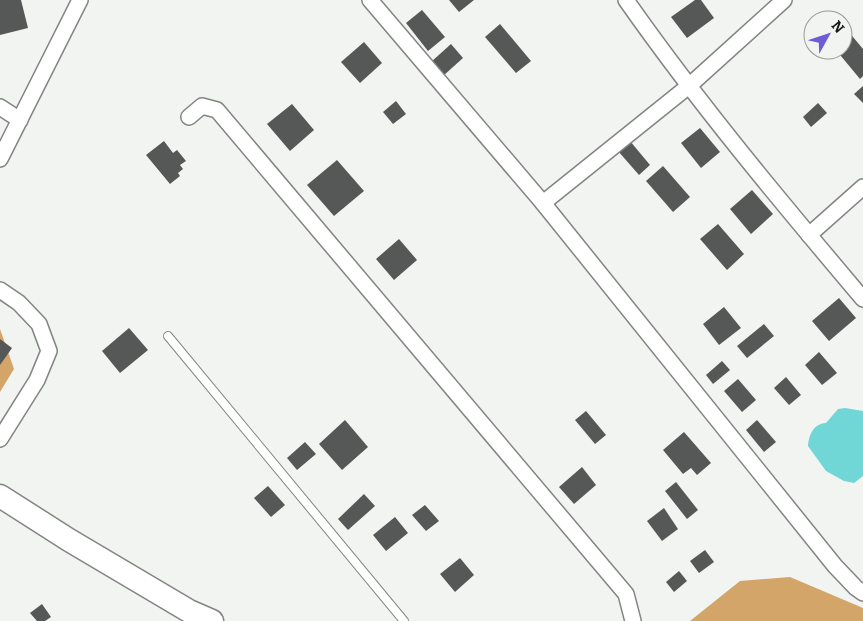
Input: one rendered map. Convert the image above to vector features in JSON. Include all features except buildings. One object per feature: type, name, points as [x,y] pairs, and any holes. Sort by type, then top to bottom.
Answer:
[{"type":"street","points":[[0,159],[80,0]]},
{"type":"street","points":[[370,0],[543,203],[834,566],[863,593]]},
{"type":"street","points":[[626,0],[665,54],[809,235],[863,299]]},
{"type":"street","points":[[543,203],[690,85],[784,0]]},
{"type":"street","points":[[189,116],[202,106],[217,110],[626,594],[633,621]]},
{"type":"street","points":[[0,107],[20,120]]},
{"type":"street","points":[[809,235],[863,187]]},
{"type":"street","points":[[0,290],[19,303],[39,324],[49,351],[37,380],[0,439]]},
{"type":"street","points":[[0,496],[69,540],[182,607],[212,621]]},
{"type":"lane","points":[[168,336],[404,621]]},
{"type":"shaded area","points":[[0,329],[14,369],[0,392]]},
{"type":"shaded area","points":[[790,577],[863,608],[863,621],[690,621],[740,581]]},
{"type":"water","points":[[845,408],[863,411],[863,476],[854,483],[844,481],[826,471],[808,446],[809,438],[815,428],[826,423],[838,409]]}]
